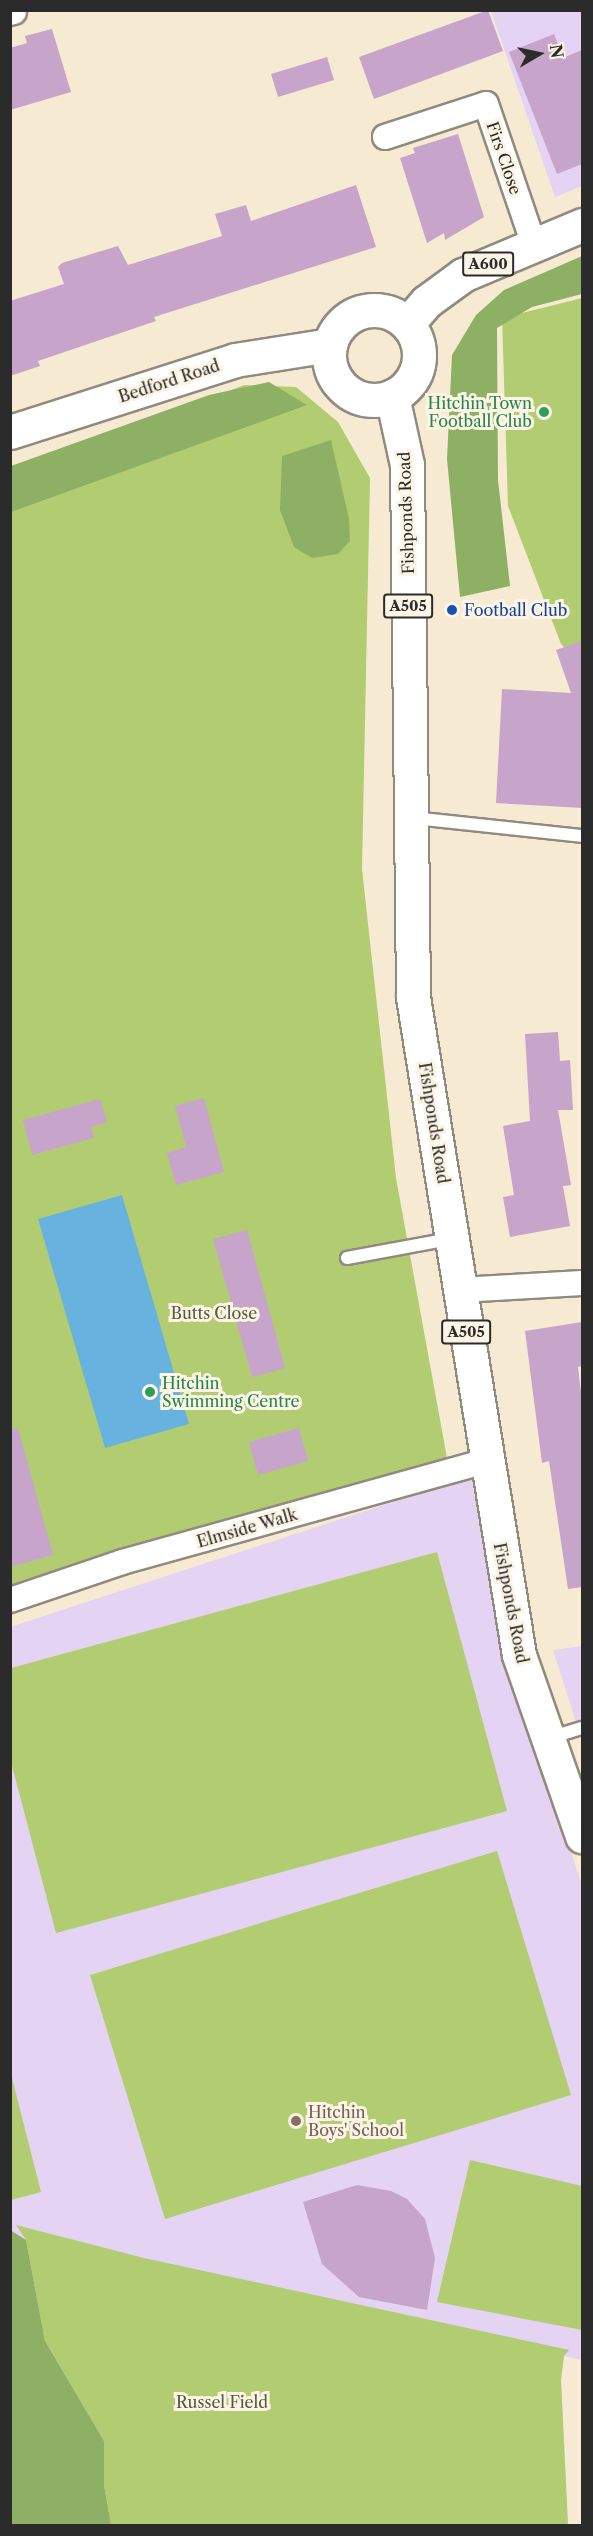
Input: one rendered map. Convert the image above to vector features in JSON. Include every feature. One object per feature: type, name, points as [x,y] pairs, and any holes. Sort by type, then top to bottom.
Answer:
[{"type":"main road","name":"A600","points":[[407,324],[426,302],[463,275],[582,225]]},
{"type":"main road","points":[[366,310],[392,313],[407,324],[417,343],[418,364],[404,388],[392,396],[364,399],[340,385],[333,373],[330,345],[343,322],[366,310]]},
{"type":"main road","name":"Bedford Road","points":[[10,432],[235,360],[330,345]]},
{"type":"main road","name":"Fishponds Road","points":[[392,396],[407,465],[409,818],[413,997],[485,1461],[519,1655],[582,1836]]},
{"type":"street","name":"Firs Close","points":[[385,137],[486,104],[534,245]]},
{"type":"street","points":[[460,1290],[582,1283]]},
{"type":"street","name":"Elmside Walk","points":[[10,1600],[122,1562],[485,1461]]},
{"type":"lane","points":[[409,818],[582,836]]},
{"type":"lane","points":[[346,1258],[452,1239]]},
{"type":"lane","points":[[548,1739],[582,1728]]},
{"type":"shaded area","points":[[491,11],[582,11],[582,186],[555,197]]},
{"type":"shaded area","name":"Hitchin Boys' School","points":[[473,1476],[501,1649],[582,1885],[582,2360],[564,2356],[561,2380],[568,2525],[11,2525],[10,1627]]},
{"type":"shaded area","points":[[582,1646],[582,1741],[553,1650]]},
{"type":"green space","points":[[582,256],[582,294],[532,307],[497,328],[498,480],[510,586],[460,597],[447,459],[452,355],[476,315],[504,290]]},
{"type":"green space","name":"Hitchin Town Football Club","points":[[582,298],[582,666],[561,644],[508,506],[502,318]]},
{"type":"green space","points":[[269,382],[307,405],[11,512],[11,466],[209,395]]},
{"type":"green space","name":"Butts Close","points":[[244,385],[296,387],[338,422],[370,478],[362,869],[396,1178],[447,1458],[108,1557],[11,1590],[11,478]]},
{"type":"green space","points":[[331,440],[349,519],[350,541],[338,554],[312,558],[294,547],[280,510],[282,456]]},
{"type":"green space","points":[[437,1552],[507,1811],[56,1933],[11,1762],[11,1668]]},
{"type":"green space","points":[[497,1851],[571,2095],[165,2219],[90,1975]]},
{"type":"green space","points":[[11,2074],[41,2192],[10,2200]]},
{"type":"green space","points":[[470,2160],[582,2186],[582,2330],[437,2302]]},
{"type":"green space","name":"Russel Field","points":[[16,2225],[144,2258],[569,2350],[564,2356],[561,2380],[568,2525],[111,2525],[104,2485],[104,2441],[45,2341],[26,2240]]},
{"type":"green space","points":[[10,2230],[26,2240],[45,2341],[104,2441],[104,2485],[111,2525],[11,2525]]},
{"type":"water","points":[[122,1195],[189,1424],[105,1448],[38,1219]]},
{"type":"building","points":[[488,10],[503,51],[374,99],[359,57]]},
{"type":"building","points":[[52,29],[71,92],[10,110],[10,48],[27,43],[25,36]]},
{"type":"building","points":[[554,34],[563,58],[582,50],[582,164],[557,174],[509,52]]},
{"type":"building","points":[[327,57],[334,80],[278,97],[271,74]]},
{"type":"building","points":[[458,134],[484,217],[445,240],[444,233],[427,243],[400,158],[415,153],[413,148]]},
{"type":"building","points":[[356,185],[376,247],[154,317],[156,321],[38,361],[40,366],[10,376],[10,301],[64,284],[58,267],[62,263],[118,246],[128,265],[222,236],[215,214],[246,205],[251,221]]},
{"type":"building","points":[[582,641],[582,808],[496,803],[502,689],[571,693],[556,650]]},
{"type":"building","points":[[558,1032],[560,1061],[570,1060],[573,1110],[558,1110],[571,1185],[563,1186],[570,1226],[510,1237],[503,1197],[514,1195],[503,1126],[530,1121],[525,1034]]},
{"type":"building","points":[[204,1098],[224,1172],[176,1185],[167,1153],[186,1147],[175,1106]]},
{"type":"building","points":[[100,1099],[107,1122],[91,1127],[94,1138],[32,1155],[23,1120]]},
{"type":"building","points":[[247,1230],[285,1368],[252,1377],[213,1239]]},
{"type":"building","points":[[582,1322],[582,1366],[578,1367],[582,1401],[582,1587],[568,1589],[549,1461],[542,1463],[525,1331]]},
{"type":"building","points":[[18,1428],[53,1555],[10,1567],[10,1429]]},
{"type":"building","points":[[299,1428],[308,1461],[258,1475],[249,1442]]},
{"type":"building","points":[[357,2185],[391,2191],[407,2199],[425,2219],[435,2258],[427,2310],[359,2297],[322,2264],[303,2202]]},
{"type":"place","name":"Hitchin Town Football Club","points":[[544,412]]},
{"type":"place","name":"Football Club","points":[[452,610]]},
{"type":"place","name":"Hitchin Swimming Centre","points":[[150,1392]]},
{"type":"place","name":"Hitchin Boys' School","points":[[296,2121]]}]
